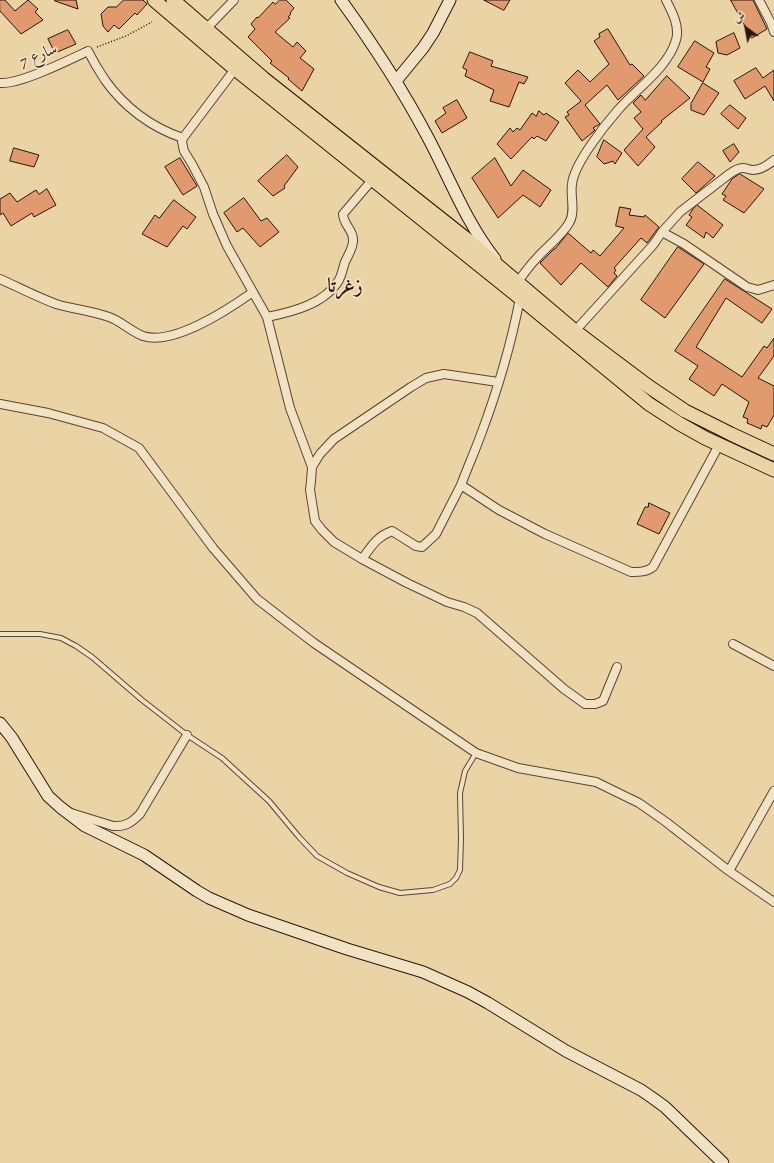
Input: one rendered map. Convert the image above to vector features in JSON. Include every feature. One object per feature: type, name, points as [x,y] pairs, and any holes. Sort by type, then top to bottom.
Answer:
[{"type":"main road","points":[[154,0],[235,69],[373,179],[513,279],[575,331],[671,402],[731,434],[774,454]]},
{"type":"main road","points":[[173,0],[263,78],[460,242],[520,298],[649,404],[680,424],[719,445],[774,470]]},
{"type":"street","points":[[206,29],[234,0]]},
{"type":"street","points":[[341,0],[369,39],[396,81],[426,134],[475,232],[513,279],[535,260],[570,222],[572,214],[572,184],[574,175],[590,146],[630,96],[653,75],[670,54],[676,40],[677,31],[675,20],[667,1]]},
{"type":"street","points":[[396,81],[427,43],[450,0]]},
{"type":"street","points":[[759,0],[771,22],[774,32]]},
{"type":"street","points":[[88,51],[105,80],[126,104],[137,114],[158,127],[183,138]]},
{"type":"street","name":"سارع 7","points":[[0,83],[12,82],[32,76],[88,51]]},
{"type":"street","points":[[235,69],[183,138],[182,142],[184,151],[204,187],[213,214],[227,246],[267,317],[290,408],[312,467],[310,490],[315,521],[334,542],[362,559],[447,602],[477,613],[564,689],[585,704],[595,704],[603,701],[617,667]]},
{"type":"street","points":[[575,331],[653,245],[662,232],[680,212],[735,170],[742,168],[754,170],[769,165],[774,160]]},
{"type":"street","points":[[267,317],[300,309],[324,296],[338,281],[352,248],[353,240],[343,218],[343,214],[373,179]]},
{"type":"street","points":[[662,232],[684,244],[747,287],[758,290],[774,285]]},
{"type":"street","points":[[0,279],[54,303],[109,317],[119,321],[143,336],[157,338],[169,336],[190,328],[228,309],[253,292]]},
{"type":"street","points":[[362,559],[377,539],[392,531],[416,546],[422,547],[436,534],[461,485],[481,435],[513,335],[520,298]]},
{"type":"street","points":[[312,467],[320,454],[334,439],[426,378],[444,374],[498,382]]},
{"type":"street","points":[[0,404],[48,413],[103,428],[139,448],[213,548],[258,598],[314,643],[476,754],[518,768],[596,782],[639,803],[729,871],[774,902]]},
{"type":"street","points":[[461,485],[499,510],[545,534],[631,572],[643,571],[649,570],[653,567],[719,445]]},
{"type":"street","points":[[733,644],[774,666]]},
{"type":"street","points":[[0,723],[12,738],[48,796],[85,826],[144,855],[209,898],[248,915],[318,940],[423,972],[468,992],[566,1052],[641,1090],[670,1112],[723,1163]]},
{"type":"street","points":[[60,807],[69,813],[113,826],[120,826],[131,822],[140,814],[187,735]]},
{"type":"street","points":[[729,871],[774,791]]},
{"type":"lane","points":[[0,634],[40,634],[61,638],[76,646],[92,657],[142,700],[187,735],[222,758],[252,784],[269,801],[317,856],[347,873],[379,887],[400,893],[433,890],[450,884],[456,878],[460,870],[460,793],[466,771],[476,754]]},
{"type":"path","points":[[88,51],[126,36],[152,22]]},
{"type":"building","points":[[0,0],[5,0],[15,11],[28,0],[38,9],[35,12],[43,20],[21,34],[0,11]]},
{"type":"building","points":[[76,0],[78,9],[55,1]]},
{"type":"building","points":[[124,0],[143,0],[147,4],[137,15],[135,13],[119,29],[114,25],[108,32],[103,26],[101,14],[108,7],[116,7]]},
{"type":"building","points":[[280,0],[286,0],[294,8],[288,17],[290,18],[275,32],[293,47],[297,42],[306,51],[300,58],[314,69],[302,91],[288,79],[289,78],[270,63],[272,61],[248,37],[255,29],[251,24],[257,17],[258,18],[273,2],[275,4]]},
{"type":"building","points":[[484,0],[510,0],[504,10]]},
{"type":"building","points":[[731,0],[753,0],[767,29],[752,38]]},
{"type":"building","points":[[608,29],[630,65],[632,64],[644,76],[618,100],[607,85],[585,105],[600,124],[593,128],[595,130],[582,141],[565,117],[569,115],[567,112],[581,101],[565,83],[578,70],[590,82],[609,64],[594,41],[600,37],[599,34]]},
{"type":"building","points":[[68,30],[76,44],[55,53],[48,39]]},
{"type":"building","points":[[734,33],[740,48],[727,55],[718,53],[716,42]]},
{"type":"building","points":[[695,41],[714,53],[706,67],[710,69],[703,82],[678,67]]},
{"type":"building","points":[[470,52],[493,61],[491,66],[528,77],[524,84],[519,82],[509,107],[490,101],[494,90],[465,76],[467,70],[463,68]]},
{"type":"building","points":[[756,68],[763,78],[774,70],[774,101],[765,86],[745,99],[734,81]]},
{"type":"building","points":[[667,76],[690,98],[661,121],[662,122],[646,137],[655,147],[638,166],[624,150],[643,129],[634,118],[641,112],[633,103],[641,95],[645,100]]},
{"type":"building","points":[[703,83],[719,93],[704,115],[691,110],[691,104]]},
{"type":"building","points":[[457,100],[467,118],[442,133],[435,121],[446,113],[443,108]]},
{"type":"building","points":[[730,105],[746,118],[738,129],[721,114]]},
{"type":"building","points":[[539,111],[544,115],[546,113],[559,122],[546,141],[537,136],[534,139],[532,137],[511,159],[497,144],[510,128],[513,132],[517,128],[520,130],[532,113],[536,116]]},
{"type":"building","points":[[604,140],[622,153],[615,164],[613,161],[604,164],[597,157]]},
{"type":"building","points":[[734,144],[739,152],[730,162],[723,151]]},
{"type":"building","points":[[14,148],[39,155],[34,167],[10,161]]},
{"type":"building","points":[[287,155],[298,167],[284,186],[285,188],[273,196],[258,181]]},
{"type":"building","points":[[180,158],[197,186],[183,195],[165,167]]},
{"type":"building","points":[[495,158],[511,186],[523,170],[551,190],[540,207],[523,195],[498,218],[472,178]]},
{"type":"building","points":[[698,162],[715,176],[696,193],[682,179]]},
{"type":"building","points":[[740,174],[764,189],[744,213],[723,200],[726,196],[722,194],[732,179]]},
{"type":"building","points":[[47,189],[56,205],[34,217],[32,213],[11,226],[3,213],[0,215],[0,199],[10,193],[17,202],[36,190],[39,194]]},
{"type":"building","points":[[244,198],[261,221],[267,218],[279,232],[260,247],[243,228],[237,232],[224,213]]},
{"type":"building","points":[[174,200],[196,217],[187,229],[183,226],[167,247],[142,234],[155,215],[159,218]]},
{"type":"building","points":[[697,205],[723,225],[713,238],[706,232],[704,238],[686,225],[692,217],[689,215]]},
{"type":"building","points":[[620,207],[631,209],[629,215],[644,217],[645,215],[659,227],[647,243],[641,238],[614,268],[616,270],[614,273],[617,276],[608,287],[581,263],[561,285],[540,263],[555,249],[568,233],[591,253],[593,250],[600,256],[624,228],[616,226]]},
{"type":"building","points":[[678,247],[704,264],[665,318],[641,300]]},
{"type":"building","points":[[725,279],[772,309],[762,323],[726,298],[696,347],[742,377],[764,346],[767,348],[774,338],[774,356],[758,378],[774,386],[774,415],[767,427],[762,425],[761,429],[747,423],[748,419],[743,417],[749,402],[722,384],[714,396],[689,379],[698,366],[675,351]]},
{"type":"building","points":[[649,503],[670,513],[659,534],[637,524],[645,507],[648,507]]},
{"type":"district","name":"زغرتا","points":[[345,289]]}]
